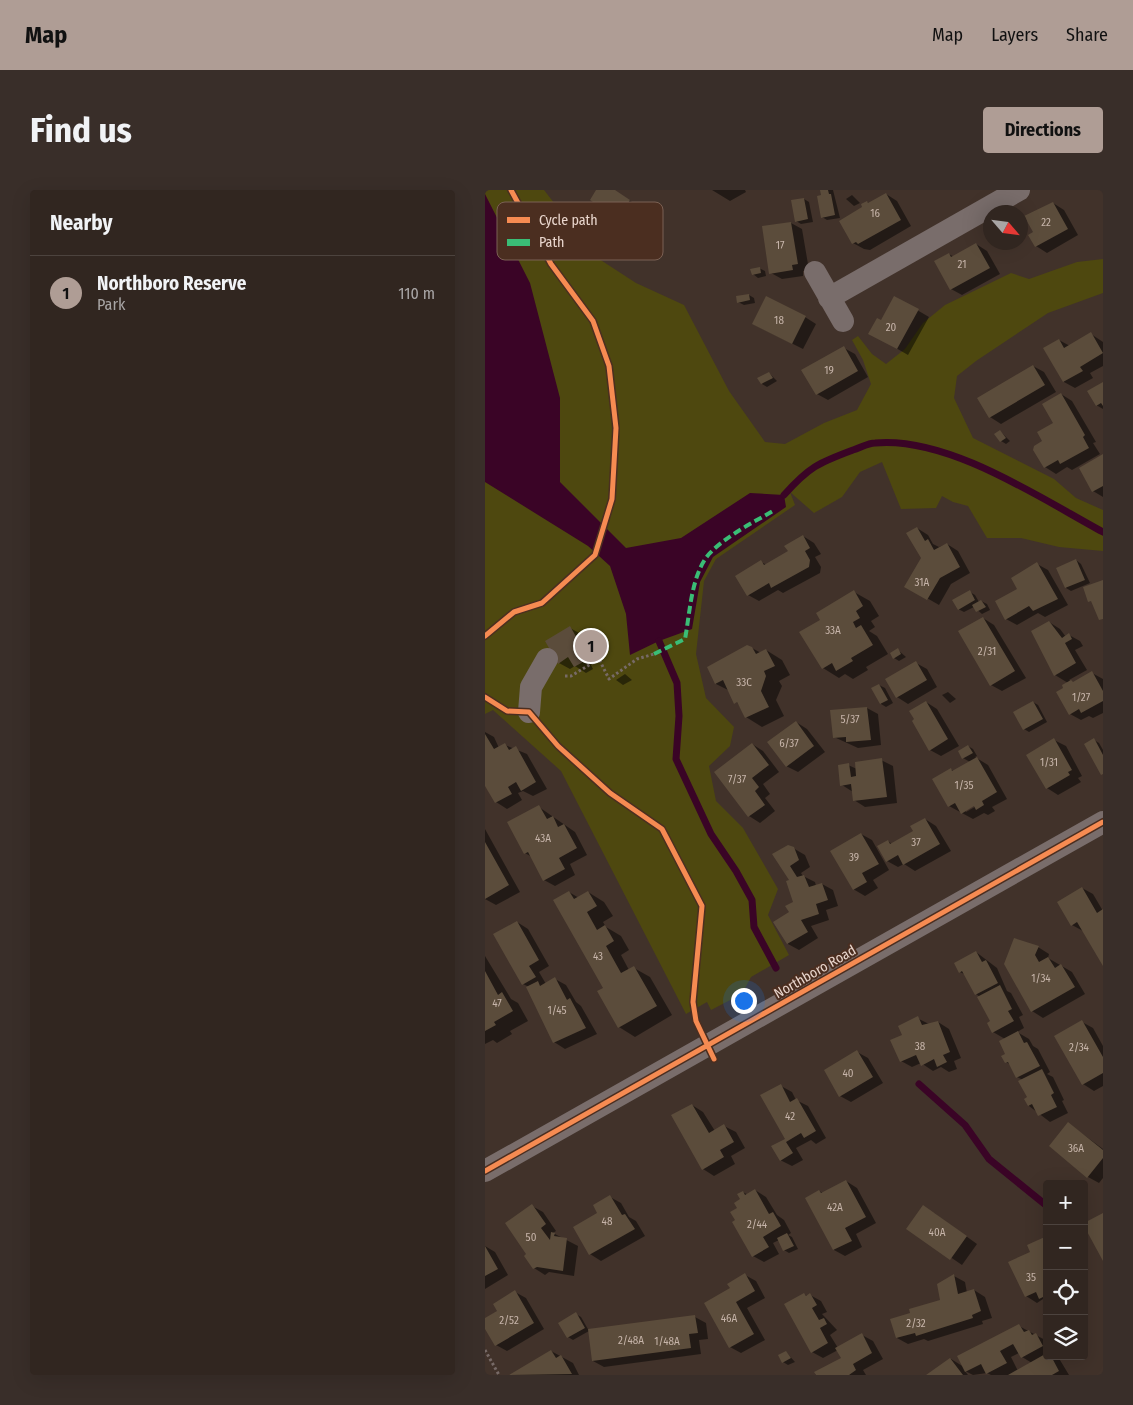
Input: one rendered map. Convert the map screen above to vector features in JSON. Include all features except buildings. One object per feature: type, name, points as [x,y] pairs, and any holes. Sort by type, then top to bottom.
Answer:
[{"type":"street","points":[[829,298],[1019,190]]},
{"type":"street","points":[[815,272],[843,321]]},
{"type":"street","points":[[529,712],[531,687],[547,659]]},
{"type":"street","name":"Northboro Road","points":[[485,1171],[1103,822]]},
{"type":"path","points":[[531,687],[557,677],[571,676],[599,659],[609,679],[637,659],[654,654]]},
{"type":"path","points":[[485,1350],[499,1375]]},
{"type":"shaded area","points":[[485,190],[544,190],[553,202],[497,202],[497,260],[601,260],[636,283],[684,305],[729,391],[765,442],[785,444],[824,423],[857,410],[871,384],[863,360],[852,340],[858,336],[872,354],[886,364],[905,349],[923,323],[945,305],[1011,273],[1029,279],[1077,262],[1103,259],[1103,293],[1048,313],[976,361],[957,376],[954,398],[973,438],[1054,479],[1076,498],[1103,510],[1103,551],[1059,547],[1021,538],[987,538],[968,506],[953,502],[942,496],[936,508],[901,509],[882,462],[860,472],[842,497],[814,513],[790,492],[795,505],[716,559],[704,581],[696,654],[706,698],[734,727],[730,746],[709,766],[716,801],[743,828],[778,889],[768,915],[789,955],[751,977],[742,994],[711,1010],[707,1002],[686,1014],[561,771],[493,710],[485,714]]},
{"type":"shaded area","points":[[485,194],[497,218],[497,260],[518,260],[530,283],[560,398],[560,482],[626,548],[681,538],[750,493],[784,495],[786,507],[713,557],[700,582],[692,629],[659,641],[630,655],[626,614],[610,566],[588,546],[485,482]]},
{"type":"waterway","points":[[784,495],[800,478],[815,467],[831,459],[872,443],[903,443],[933,449],[993,472],[1103,532]]},
{"type":"waterway","points":[[659,641],[677,683],[679,716],[676,759],[711,834],[736,871],[752,900],[754,927],[776,968]]},
{"type":"waterway","points":[[919,1084],[965,1125],[989,1159],[1043,1203]]},
{"type":"marked path","points":[[654,654],[685,639],[698,572],[709,554],[731,536],[773,511]]},
{"type":"cycle path","points":[[511,190],[517,202]]},
{"type":"cycle path","points":[[485,636],[514,612],[542,603],[595,555],[612,499],[616,428],[609,366],[593,321],[549,260]]},
{"type":"cycle path","points":[[485,697],[507,711],[529,712],[558,746],[610,793],[662,829],[702,906],[693,1002],[696,1021],[714,1059]]},
{"type":"cycle path","points":[[485,1171],[1103,822]]},
{"type":"place","name":"Northboro Reserve","points":[[591,646]]}]
